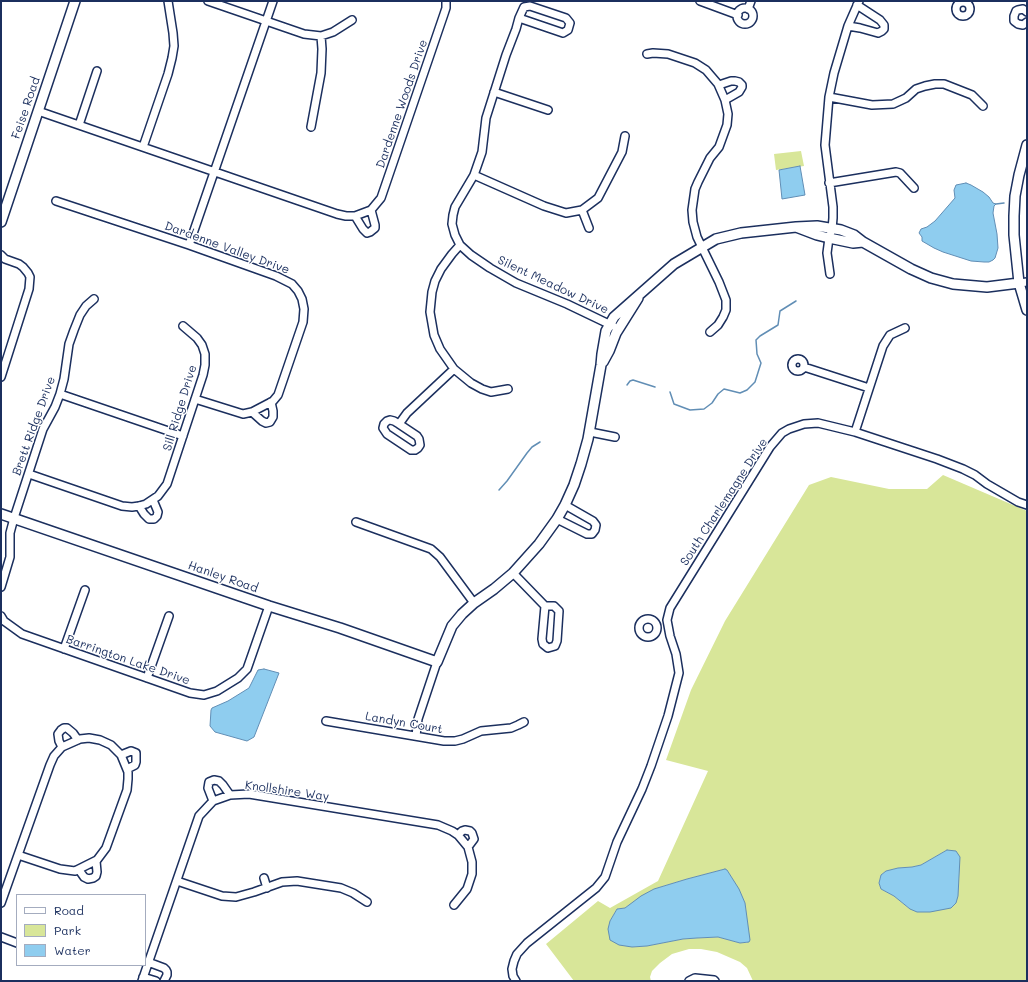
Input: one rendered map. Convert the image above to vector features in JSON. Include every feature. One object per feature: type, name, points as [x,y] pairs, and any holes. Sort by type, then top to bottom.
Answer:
[{"type":"street","name":"Feise Road","points":[[1,222],[75,1]]},
{"type":"street","points":[[143,147],[172,58],[173,40],[168,1]]},
{"type":"street","points":[[208,1],[304,34],[321,36],[333,32],[352,20]]},
{"type":"street","points":[[189,245],[273,1]]},
{"type":"street","name":"Dardenne Woods Drive","points":[[372,210],[381,198],[385,188],[446,8],[446,1]]},
{"type":"street","points":[[700,1],[738,15]]},
{"type":"street","points":[[748,9],[751,1]]},
{"type":"street","points":[[830,274],[827,253],[832,228],[833,208],[825,145],[829,97],[834,73],[848,26],[858,3],[868,13],[880,20],[884,25],[884,29],[878,33],[848,26]]},
{"type":"street","name":"Silent Meadow Drive","points":[[519,18],[563,33],[568,30],[570,23],[566,18],[530,6],[524,7],[519,18],[506,55],[486,118],[482,152],[474,175],[455,207],[452,215],[452,224],[455,235],[460,245],[471,255],[516,283],[567,304],[619,329]]},
{"type":"street","points":[[742,9],[748,9],[752,12],[753,16],[749,23],[745,24],[738,19],[738,15],[742,9]]},
{"type":"street","points":[[1027,12],[1018,10],[1014,16],[1014,21],[1018,24],[1027,22]]},
{"type":"street","points":[[311,127],[321,73],[321,36]]},
{"type":"street","points":[[647,54],[668,54],[695,63],[706,70],[719,86],[725,100],[728,114],[727,125],[719,147],[710,158],[698,182],[692,210],[693,222],[697,237],[726,300],[726,310],[723,317],[710,332]]},
{"type":"street","points":[[79,126],[97,71]]},
{"type":"street","points":[[719,86],[730,81],[739,82],[742,85],[739,92],[725,100]]},
{"type":"street","points":[[829,97],[872,105],[892,104],[906,98],[916,89],[935,84],[944,84],[972,95],[983,106]]},
{"type":"street","points":[[494,92],[548,110]]},
{"type":"street","points":[[38,111],[337,214],[355,216],[372,210],[375,228],[370,232],[367,232],[363,229],[355,216]]},
{"type":"street","points":[[474,175],[544,206],[566,213],[582,210],[598,198],[622,152],[625,136]]},
{"type":"street","points":[[1027,145],[1015,196],[1014,236],[1027,310]]},
{"type":"street","points":[[829,183],[896,172],[900,173],[914,188]]},
{"type":"street","name":"Dardenne Valley Drive","points":[[56,201],[189,245],[292,284],[302,298],[304,309],[303,322],[278,395],[271,402]]},
{"type":"street","points":[[582,210],[589,228]]},
{"type":"street","points":[[416,736],[418,719],[437,662],[452,626],[474,603],[513,573],[540,544],[565,505],[574,485],[590,432],[606,331],[614,317],[674,264],[716,239],[741,233],[817,226],[841,230],[854,235],[863,242],[912,269],[932,278],[953,284],[987,287],[1023,282]]},
{"type":"street","points":[[796,227],[817,236],[853,243],[863,242]]},
{"type":"street","points":[[460,245],[441,269],[435,281],[432,292],[430,312],[434,335],[440,349],[454,369],[471,383],[491,392],[508,388]]},
{"type":"street","points":[[1,377],[30,284],[30,277],[26,269],[19,264],[2,258]]},
{"type":"street","points":[[601,365],[619,329],[640,295]]},
{"type":"street","name":"Brett Ridge Drive","points":[[14,518],[43,429],[60,394],[74,330],[80,314],[94,299]]},
{"type":"street","name":"Sill Ridge Drive","points":[[29,474],[122,506],[139,506],[153,500],[167,484],[205,365],[205,354],[202,346],[197,338],[183,326]]},
{"type":"street","points":[[855,432],[883,346],[890,335],[905,328]]},
{"type":"street","points":[[804,367],[869,388]]},
{"type":"street","points":[[399,424],[408,412],[454,369]]},
{"type":"street","points":[[60,394],[183,436]]},
{"type":"street","points":[[195,399],[243,414],[252,412],[271,402],[273,417],[270,422],[266,423],[262,422],[252,412]]},
{"type":"street","points":[[387,421],[394,421],[399,424],[419,439],[420,442],[418,448],[411,450],[385,432],[384,424],[387,421]]},
{"type":"street","name":"South Charlemagne Drive","points":[[516,981],[513,976],[512,969],[517,954],[533,938],[596,888],[605,877],[617,842],[651,766],[675,693],[679,673],[676,654],[667,620],[670,608],[770,447],[782,434],[789,429],[804,424],[818,423],[855,432],[937,459],[975,474],[987,484],[1018,502],[1027,505]]},
{"type":"street","points":[[590,432],[615,437]]},
{"type":"street","points":[[139,506],[144,514],[149,518],[154,519],[158,512],[153,500]]},
{"type":"street","points":[[557,519],[587,534],[592,534],[596,530],[596,525],[593,521],[565,505]]},
{"type":"street","name":"Hanley Road","points":[[1,514],[437,662]]},
{"type":"street","points":[[1,587],[10,557],[10,532],[14,518]]},
{"type":"street","points":[[356,522],[431,549],[440,557],[474,603]]},
{"type":"street","points":[[513,573],[545,606],[554,606],[559,611],[557,641],[554,646],[548,648],[543,644],[542,639],[545,606]]},
{"type":"street","points":[[64,649],[85,590]]},
{"type":"street","name":"Barrington Lake Drive","points":[[1,616],[3,623],[22,634],[190,693],[204,695],[217,691],[238,678],[247,669],[269,606]]},
{"type":"street","points":[[147,678],[169,616]]},
{"type":"street","points":[[658,627],[668,627]]},
{"type":"street","name":"Landyn Court","points":[[326,721],[444,741],[463,739],[481,731],[511,728],[524,722]]},
{"type":"street","points":[[62,747],[58,734],[64,728],[68,728],[78,740]]},
{"type":"street","points":[[1,903],[18,855],[50,765],[54,756],[62,747],[78,740],[89,738],[100,740],[110,745],[122,755],[127,769],[127,790],[106,848],[96,861],[75,871],[60,869],[18,855]]},
{"type":"street","points":[[122,755],[131,751],[136,753],[136,762],[127,769]]},
{"type":"street","points":[[213,801],[208,788],[210,782],[214,780],[220,781],[230,795]]},
{"type":"street","name":"Knollshire Way","points":[[156,981],[143,979],[199,816],[213,801],[230,795],[249,794],[438,825],[452,831],[458,835],[468,847],[472,862],[472,874],[467,889],[454,905]]},
{"type":"street","name":"Knollshire Way","points":[[458,835],[464,830],[472,833],[474,839],[468,847]]},
{"type":"street","points":[[78,870],[84,877],[88,879],[93,878],[96,876],[97,872],[96,861]]},
{"type":"street","points":[[264,878],[267,888]]},
{"type":"street","points":[[177,881],[222,896],[236,896],[254,892],[282,882],[296,881],[341,888],[354,893],[367,902]]},
{"type":"street","points":[[1,937],[16,943]]},
{"type":"street","points":[[148,962],[166,970],[167,975],[164,981]]},
{"type":"street","points":[[689,981],[695,978],[715,981]]},
{"type":"green space","points":[[801,151],[804,166],[776,170],[774,154]]},
{"type":"green space","points":[[943,475],[1027,511],[1027,981],[753,981],[747,968],[740,962],[717,952],[701,949],[689,949],[672,954],[660,963],[652,971],[650,977],[651,981],[574,981],[546,944],[598,901],[610,908],[658,881],[708,771],[666,760],[691,690],[725,621],[809,485],[831,477],[889,489],[927,489]],"holes":[[[947,850],[958,885],[958,896],[910,909],[894,896],[881,889],[879,883],[881,875],[886,871],[921,865]],[[725,869],[732,878],[745,903],[747,943],[740,943],[718,937],[683,939],[647,946],[632,947],[610,921],[617,909],[625,908],[654,889]]]},
{"type":"water","points":[[800,166],[805,195],[782,199],[779,170]]},
{"type":"water","points":[[966,183],[983,192],[993,203],[996,204],[994,206],[993,213],[998,248],[995,258],[989,262],[971,261],[943,252],[922,241],[922,237],[919,233],[921,229],[927,227],[935,221],[955,198],[954,190],[956,185]]},
{"type":"water","points":[[264,669],[279,673],[254,737],[247,741],[215,732],[210,726],[212,708],[228,701],[249,688],[258,670]]},
{"type":"water","points":[[947,850],[956,851],[960,857],[958,896],[956,903],[951,908],[930,912],[917,912],[910,909],[894,896],[881,889],[879,883],[881,875],[886,871],[921,865]]},
{"type":"water","points":[[725,869],[739,889],[745,903],[749,942],[740,943],[718,937],[683,939],[647,946],[632,947],[619,945],[610,940],[608,929],[610,921],[617,909],[625,908],[641,896],[654,889]]},
{"type":"waterway","points":[[996,204],[1004,203]]},
{"type":"waterway","points":[[670,392],[674,404],[690,410],[704,409],[712,403],[718,394],[724,389],[740,393],[747,390],[755,382],[761,363],[757,354],[756,340],[778,325],[780,311],[796,301]]},
{"type":"waterway","points":[[627,385],[633,380],[655,387]]},
{"type":"waterway","points":[[499,490],[532,447],[540,442]]}]
